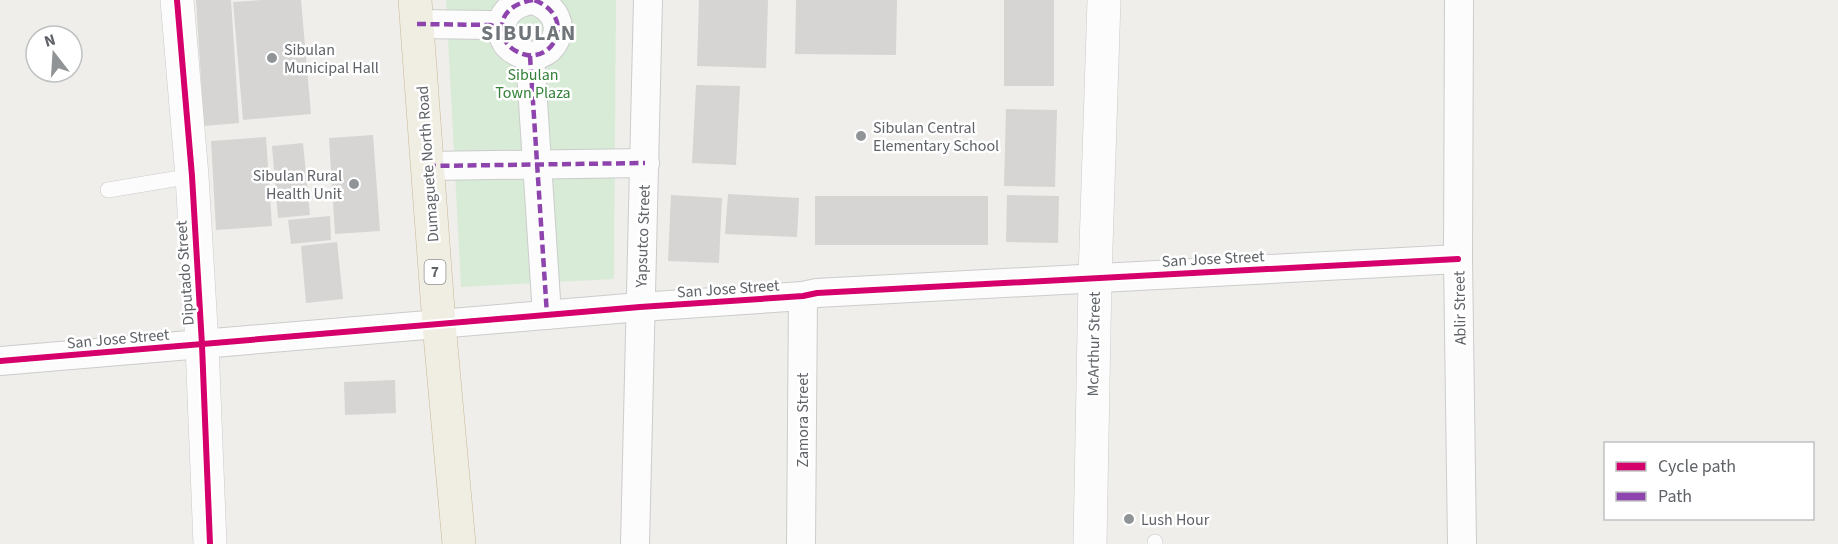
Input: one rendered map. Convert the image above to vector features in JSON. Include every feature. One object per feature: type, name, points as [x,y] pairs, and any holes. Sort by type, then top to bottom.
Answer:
[{"type":"highway","name":"Dumaguete North Road","points":[[416,12],[439,324],[459,544]]},
{"type":"street","name":"Diputado Street","points":[[177,0],[192,176],[210,544]]},
{"type":"street","points":[[534,0],[545,4],[554,12],[558,23],[557,35],[552,46],[538,55],[522,55],[511,49],[504,39],[502,28],[504,16],[511,7],[522,1],[534,0]]},
{"type":"street","name":"Yapsutco Street","points":[[634,544],[648,0]]},
{"type":"street","name":"McArthur Street","points":[[1090,544],[1095,278],[1104,0]]},
{"type":"street","name":"Ablir Street","points":[[1459,0],[1458,259],[1462,544]]},
{"type":"street","points":[[416,12],[502,28]]},
{"type":"street","points":[[530,56],[547,315]]},
{"type":"street","points":[[427,166],[645,163]]},
{"type":"street","name":"San Jose Street","points":[[0,361],[640,307],[803,296],[817,293],[1458,259]]},
{"type":"street","name":"Zamora Street","points":[[801,544],[803,296]]},
{"type":"lane","points":[[108,190],[192,176]]},
{"type":"green space","name":"Sibulan Town Plaza","points":[[446,0],[616,0],[614,279],[461,287]]},
{"type":"building","points":[[196,0],[231,0],[239,123],[204,126]]},
{"type":"building","name":"Sibulan Municipal Hall","points":[[301,0],[311,114],[243,120],[233,2]]},
{"type":"building","points":[[699,0],[768,0],[766,68],[697,66]]},
{"type":"building","points":[[796,0],[897,0],[896,55],[795,54]]},
{"type":"building","points":[[1004,0],[1054,0],[1054,86],[1004,86]]},
{"type":"building","points":[[696,85],[740,86],[736,165],[692,163]]},
{"type":"building","points":[[1006,109],[1057,110],[1055,187],[1004,186]]},
{"type":"building","name":"Sibulan Rural Health Unit","points":[[373,135],[380,231],[335,234],[329,138]]},
{"type":"building","points":[[266,137],[272,226],[216,230],[211,141]]},
{"type":"building","points":[[303,143],[310,215],[278,218],[272,146]]},
{"type":"building","points":[[728,194],[799,198],[797,237],[725,234]]},
{"type":"building","points":[[671,195],[722,198],[719,263],[668,261]]},
{"type":"building","points":[[1007,195],[1059,196],[1058,243],[1006,242]]},
{"type":"building","points":[[815,196],[988,196],[988,245],[815,245]]},
{"type":"building","points":[[330,216],[331,240],[291,244],[288,220]]},
{"type":"building","points":[[337,242],[343,299],[306,303],[301,246]]},
{"type":"building","points":[[395,380],[396,413],[345,415],[344,382]]},
{"type":"marked path","points":[[533,0],[513,7],[502,23],[507,44],[516,51],[529,55],[540,54],[549,48],[558,29],[556,18],[548,8],[534,0]]},
{"type":"marked path","points":[[417,24],[490,25],[502,28]]},
{"type":"marked path","points":[[530,56],[547,315]]},
{"type":"marked path","points":[[427,166],[645,163]]},
{"type":"cycle path","points":[[177,0],[192,176],[210,544]]},
{"type":"cycle path","points":[[0,361],[640,307],[803,296],[817,293],[1458,259]]},
{"type":"place","name":"Sibulan Municipal Hall","points":[[272,58]]},
{"type":"place","name":"Sibulan Central Elementary School","points":[[861,136]]},
{"type":"place","name":"Sibulan Rural Health Unit","points":[[354,184]]},
{"type":"place","name":"Lush Hour","points":[[1129,519]]},
{"type":"district","name":"SIBULAN","points":[[529,32]]}]
